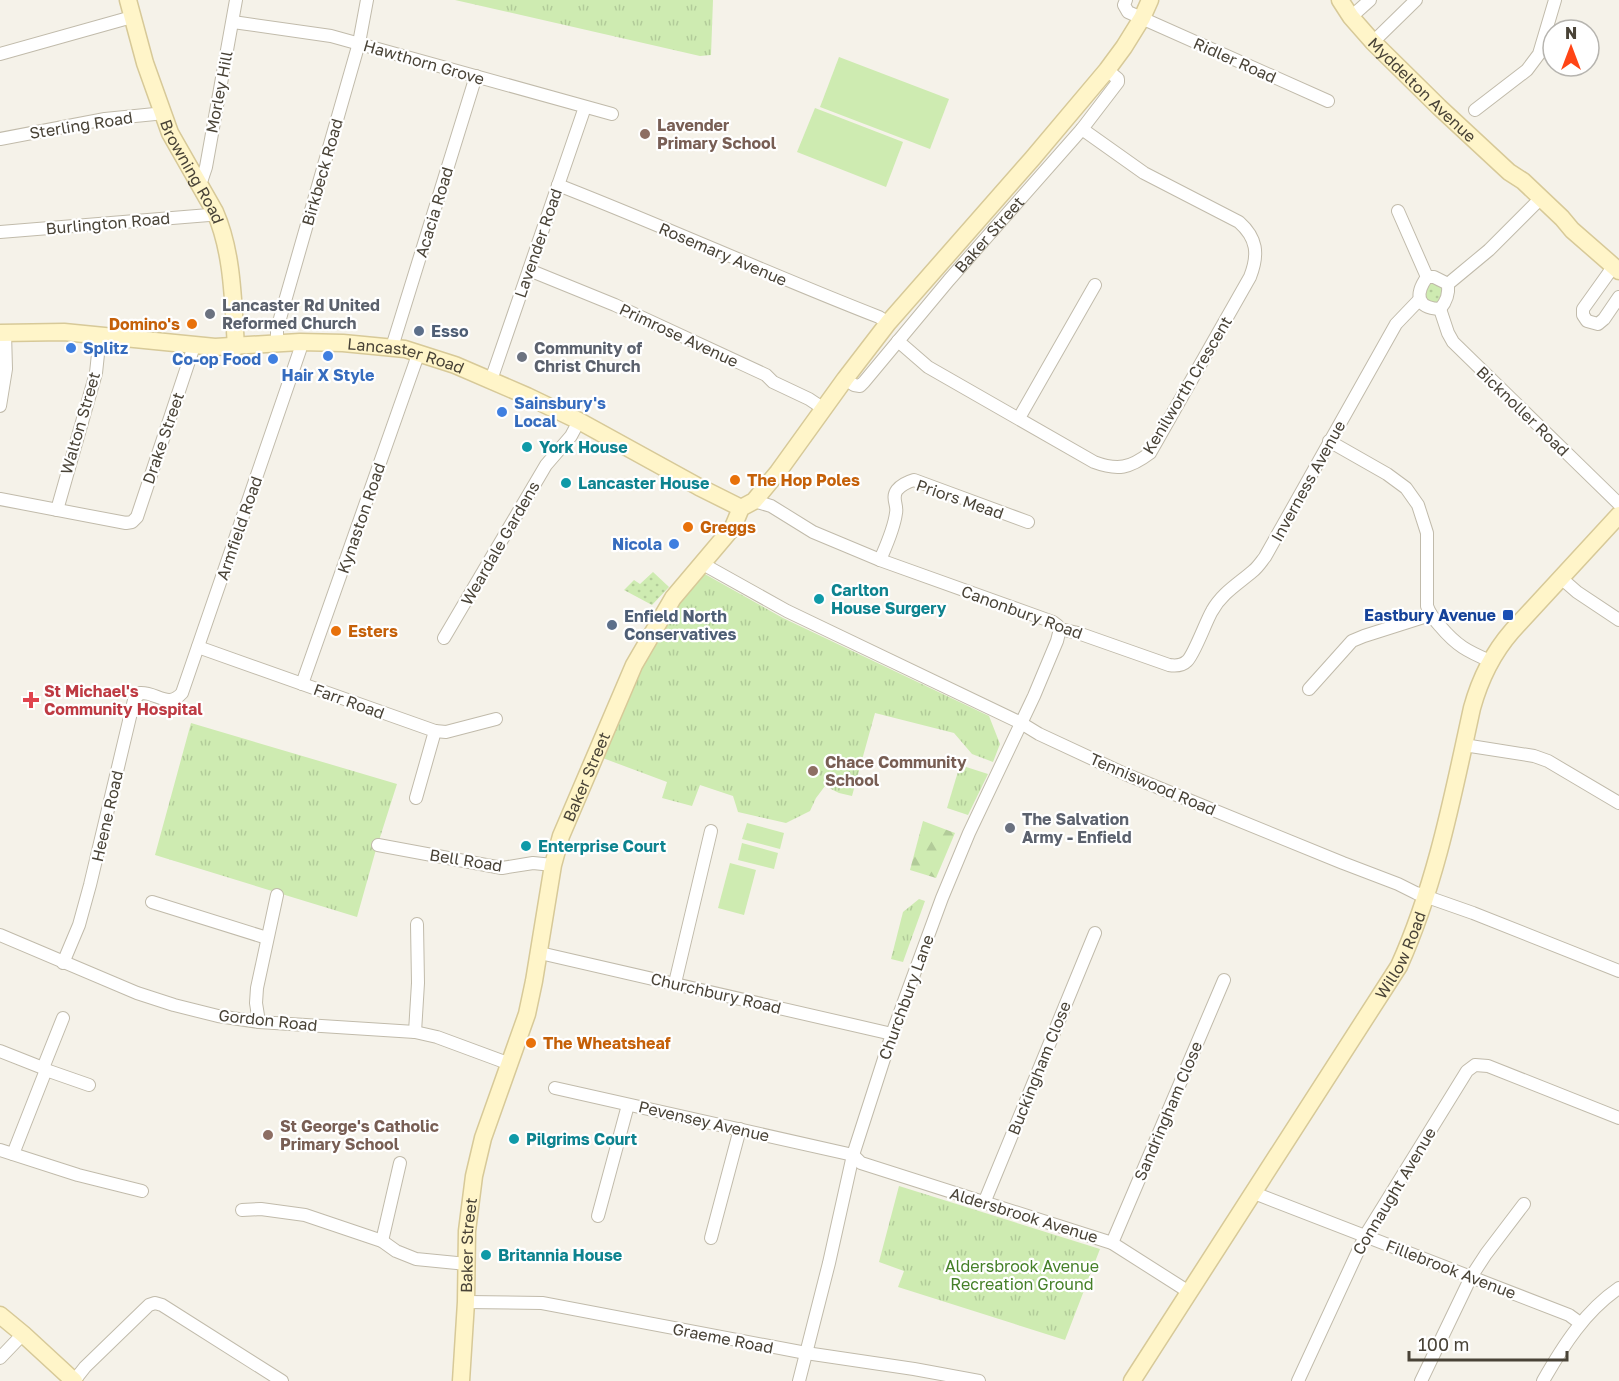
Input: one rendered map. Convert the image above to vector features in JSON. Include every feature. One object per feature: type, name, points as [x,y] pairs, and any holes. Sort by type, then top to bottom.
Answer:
[{"type":"street","name":"Browning Road","points":[[128,0],[161,111],[170,133],[221,225],[228,256],[236,347]]},
{"type":"street","name":"Morley Hill","points":[[199,183],[206,167],[236,0]]},
{"type":"street","name":"Birkbeck Road","points":[[277,343],[277,329],[359,43],[367,0]]},
{"type":"street","points":[[1126,0],[1124,8],[1142,18]]},
{"type":"street","name":"Baker Street","points":[[460,1381],[466,1302],[467,1231],[474,1176],[483,1138],[527,1014],[561,836],[634,665],[673,598],[733,527],[748,504],[778,472],[888,323],[1107,70],[1142,18],[1150,0]]},
{"type":"street","name":"Myddelton Avenue","points":[[1340,0],[1351,17],[1373,42],[1454,122],[1509,172],[1523,181],[1572,230],[1616,269]]},
{"type":"street","points":[[1351,17],[1370,0]]},
{"type":"street","points":[[1373,42],[1416,0]]},
{"type":"street","points":[[1475,110],[1527,70],[1539,54],[1555,0]]},
{"type":"street","points":[[0,54],[132,17]]},
{"type":"street","name":"Ridler Road","points":[[1142,18],[1328,101]]},
{"type":"street","name":"Hawthorn Grove","points":[[233,22],[330,36],[359,43],[612,114]]},
{"type":"street","name":"Baker Street","points":[[845,379],[860,386],[1082,129],[1118,82],[1118,79],[1107,70]]},
{"type":"street","name":"Acacia Road","points":[[392,347],[476,76]]},
{"type":"street","name":"Lavender Road","points":[[491,380],[585,107]]},
{"type":"street","name":"Sterling Road","points":[[0,139],[161,111]]},
{"type":"street","name":"Kenilworth Crescent","points":[[897,341],[928,366],[1094,462],[1108,468],[1121,467],[1137,463],[1150,453],[1250,277],[1255,258],[1252,237],[1239,222],[1144,173],[1082,129]]},
{"type":"street","name":"Myddelton Avenue","points":[[1509,172],[1516,184],[1536,203],[1560,224],[1572,230]]},
{"type":"street","name":"Rosemary Avenue","points":[[558,185],[879,317],[888,323]]},
{"type":"street","points":[[1448,284],[1489,250],[1536,203]]},
{"type":"street","name":"Burlington Road","points":[[0,232],[209,215],[215,212]]},
{"type":"street","points":[[1398,212],[1428,277],[1434,277],[1448,284]]},
{"type":"street","points":[[1616,269],[1583,309],[1583,315],[1587,321],[1598,324],[1619,297]]},
{"type":"street","name":"Primrose Avenue","points":[[529,270],[615,305],[756,370],[773,382],[809,399],[824,409]]},
{"type":"street","name":"Inverness Avenue","points":[[1191,656],[1210,615],[1222,597],[1254,570],[1265,557],[1396,324],[1419,300],[1423,283],[1428,277]]},
{"type":"street","points":[[1419,300],[1424,305],[1440,309],[1449,292],[1448,284]]},
{"type":"street","points":[[1019,418],[1095,285]]},
{"type":"street","name":"Bicknoller Road","points":[[1440,309],[1453,342],[1619,504]]},
{"type":"street","name":"Lancaster Road","points":[[2,333],[64,332],[194,346],[236,347],[300,342],[392,347],[418,352],[491,380],[579,421],[699,487],[748,504]]},
{"type":"street","points":[[0,406],[6,369],[2,333]]},
{"type":"street","name":"Walton Street","points":[[57,510],[96,373],[100,335]]},
{"type":"street","name":"Armfield Road","points":[[164,699],[177,698],[182,693],[300,350],[300,342]]},
{"type":"street","name":"Drake Street","points":[[57,510],[126,524],[137,517],[194,346]]},
{"type":"street","name":"Kynaston Road","points":[[302,684],[418,352]]},
{"type":"street","name":"Weardale Gardens","points":[[444,638],[546,465],[571,436],[579,421]]},
{"type":"street","points":[[1329,441],[1388,474],[1406,488],[1418,505],[1427,533],[1427,606],[1430,615],[1456,643],[1490,661]]},
{"type":"street","name":"Priors Mead","points":[[880,560],[897,512],[894,497],[897,490],[905,483],[914,480],[1028,522]]},
{"type":"street","points":[[0,499],[57,510]]},
{"type":"street","name":"Canonbury Road","points":[[748,504],[771,506],[813,532],[880,560],[1169,665],[1182,664],[1191,656]]},
{"type":"street","name":"Willow Road","points":[[1132,1381],[1399,966],[1411,940],[1441,849],[1472,708],[1490,661],[1499,645],[1619,515]]},
{"type":"street","name":"Tenniswood Road","points":[[701,563],[787,611],[1125,774],[1426,897],[1473,913],[1619,971]]},
{"type":"street","points":[[1561,578],[1619,620]]},
{"type":"street","points":[[1309,689],[1352,641],[1430,615]]},
{"type":"street","name":"Churchbury Lane","points":[[799,1381],[830,1263],[853,1155],[892,1034],[969,833],[1052,652],[1057,626]]},
{"type":"street","name":"Farr Road","points":[[198,646],[435,731]]},
{"type":"street","name":"Heene Road","points":[[63,963],[79,925],[134,700],[140,693],[148,692],[164,699]]},
{"type":"street","points":[[416,798],[435,731],[446,732],[496,719]]},
{"type":"street","points":[[1464,745],[1534,756],[1548,761],[1619,803]]},
{"type":"street","points":[[675,983],[711,831]]},
{"type":"street","name":"Bell Road","points":[[378,845],[502,868],[540,863],[554,865]]},
{"type":"street","points":[[259,1022],[256,1003],[257,988],[277,895]]},
{"type":"street","points":[[152,902],[267,938]]},
{"type":"street","points":[[415,1032],[417,924]]},
{"type":"street","name":"Buckingham Close","points":[[984,1203],[1095,933]]},
{"type":"street","name":"Gordon Road","points":[[0,935],[137,993],[174,1005],[218,1016],[259,1022],[415,1032],[437,1037],[510,1065]]},
{"type":"street","name":"Churchbury Road","points":[[540,953],[892,1034]]},
{"type":"street","name":"Sandringham Close","points":[[1112,1243],[1224,980]]},
{"type":"street","points":[[13,1154],[44,1078],[44,1069],[63,1018]]},
{"type":"street","points":[[0,1051],[89,1085]]},
{"type":"street","name":"Connaught Avenue","points":[[1298,1381],[1365,1236],[1467,1071],[1476,1065],[1488,1066],[1619,1118]]},
{"type":"street","name":"Pevensey Avenue","points":[[555,1088],[853,1155]]},
{"type":"street","points":[[598,1216],[628,1105]]},
{"type":"street","points":[[711,1238],[740,1130]]},
{"type":"street","points":[[0,1150],[78,1175],[142,1191]]},
{"type":"street","name":"Aldersbrook Avenue","points":[[853,1155],[861,1163],[1112,1243],[1189,1292]]},
{"type":"street","points":[[382,1240],[400,1163]]},
{"type":"street","name":"Fillebrook Avenue","points":[[1254,1193],[1569,1316],[1580,1323]]},
{"type":"street","points":[[1421,1381],[1471,1277],[1524,1204]]},
{"type":"street","points":[[242,1210],[261,1209],[305,1215],[382,1240],[396,1251],[416,1259],[467,1264]]},
{"type":"street","points":[[1543,1381],[1580,1323],[1606,1297],[1619,1288]]},
{"type":"street","name":"Graeme Road","points":[[466,1302],[542,1303],[806,1353],[979,1381]]},
{"type":"street","points":[[0,1315],[74,1381],[85,1367],[149,1305],[155,1303],[162,1305],[282,1381]]},
{"type":"street","points":[[0,1358],[23,1334]]},
{"type":"green space","points":[[455,0],[713,0],[711,55],[700,56]]},
{"type":"green space","points":[[839,57],[949,99],[930,149],[820,107]]},
{"type":"green space","points":[[815,108],[903,142],[886,187],[797,152]]},
{"type":"green space","points":[[1428,282],[1442,284],[1445,291],[1437,304],[1425,301],[1423,294]]},
{"type":"green space","points":[[653,572],[669,587],[652,605],[624,590],[634,580],[640,584]]},
{"type":"green space","points":[[703,573],[783,618],[989,716],[1000,744],[993,762],[972,754],[954,733],[875,713],[852,796],[825,786],[810,811],[786,823],[738,812],[733,796],[700,785],[692,806],[662,798],[667,782],[600,757],[641,669],[679,602]]},
{"type":"green space","points":[[191,723],[397,784],[357,917],[155,855]]},
{"type":"green space","points":[[960,765],[988,774],[968,815],[947,808]]},
{"type":"green space","points":[[923,821],[955,833],[936,878],[910,870]]},
{"type":"green space","points":[[747,823],[784,833],[780,849],[742,839]]},
{"type":"green space","points":[[742,843],[778,853],[774,869],[738,860]]},
{"type":"green space","points":[[730,863],[756,870],[744,915],[718,908]]},
{"type":"green space","points":[[919,899],[925,901],[903,962],[891,959],[903,912]]},
{"type":"green space","name":"Aldersbrook Avenue Recreation Ground","points":[[899,1186],[1100,1249],[1065,1340],[898,1287],[904,1271],[879,1262]]},
{"type":"place","name":"Lavender Primary School","points":[[645,134]]},
{"type":"place","name":"Lancaster Rd United Reformed Church","points":[[210,314]]},
{"type":"place","name":"Domino's","points":[[192,324]]},
{"type":"place","name":"Esso","points":[[419,331]]},
{"type":"place","name":"Splitz","points":[[71,348]]},
{"type":"place","name":"Hair X Style","points":[[328,356]]},
{"type":"place","name":"Community of Christ Church","points":[[522,357]]},
{"type":"place","name":"Co-op Food","points":[[273,359]]},
{"type":"place","name":"Sainsbury's Local","points":[[502,412]]},
{"type":"place","name":"York House","points":[[527,447]]},
{"type":"place","name":"The Hop Poles","points":[[735,480]]},
{"type":"place","name":"Lancaster House","points":[[566,483]]},
{"type":"place","name":"Greggs","points":[[688,527]]},
{"type":"place","name":"Nicola","points":[[674,544]]},
{"type":"place","name":"Carlton House Surgery","points":[[819,599]]},
{"type":"place","name":"Eastbury Avenue","points":[[1508,615]]},
{"type":"place","name":"Enfield North Conservatives","points":[[612,625]]},
{"type":"place","name":"Esters","points":[[336,631]]},
{"type":"place","name":"St Michael's Community Hospital","points":[[31,700]]},
{"type":"place","name":"Chace Community School","points":[[813,771]]},
{"type":"place","name":"The Salvation Army - Enfield","points":[[1010,828]]},
{"type":"place","name":"Enterprise Court","points":[[526,846]]},
{"type":"place","name":"The Wheatsheaf","points":[[531,1043]]},
{"type":"place","name":"St George's Catholic Primary School","points":[[268,1135]]},
{"type":"place","name":"Pilgrims Court","points":[[514,1139]]},
{"type":"place","name":"Britannia House","points":[[486,1255]]}]
